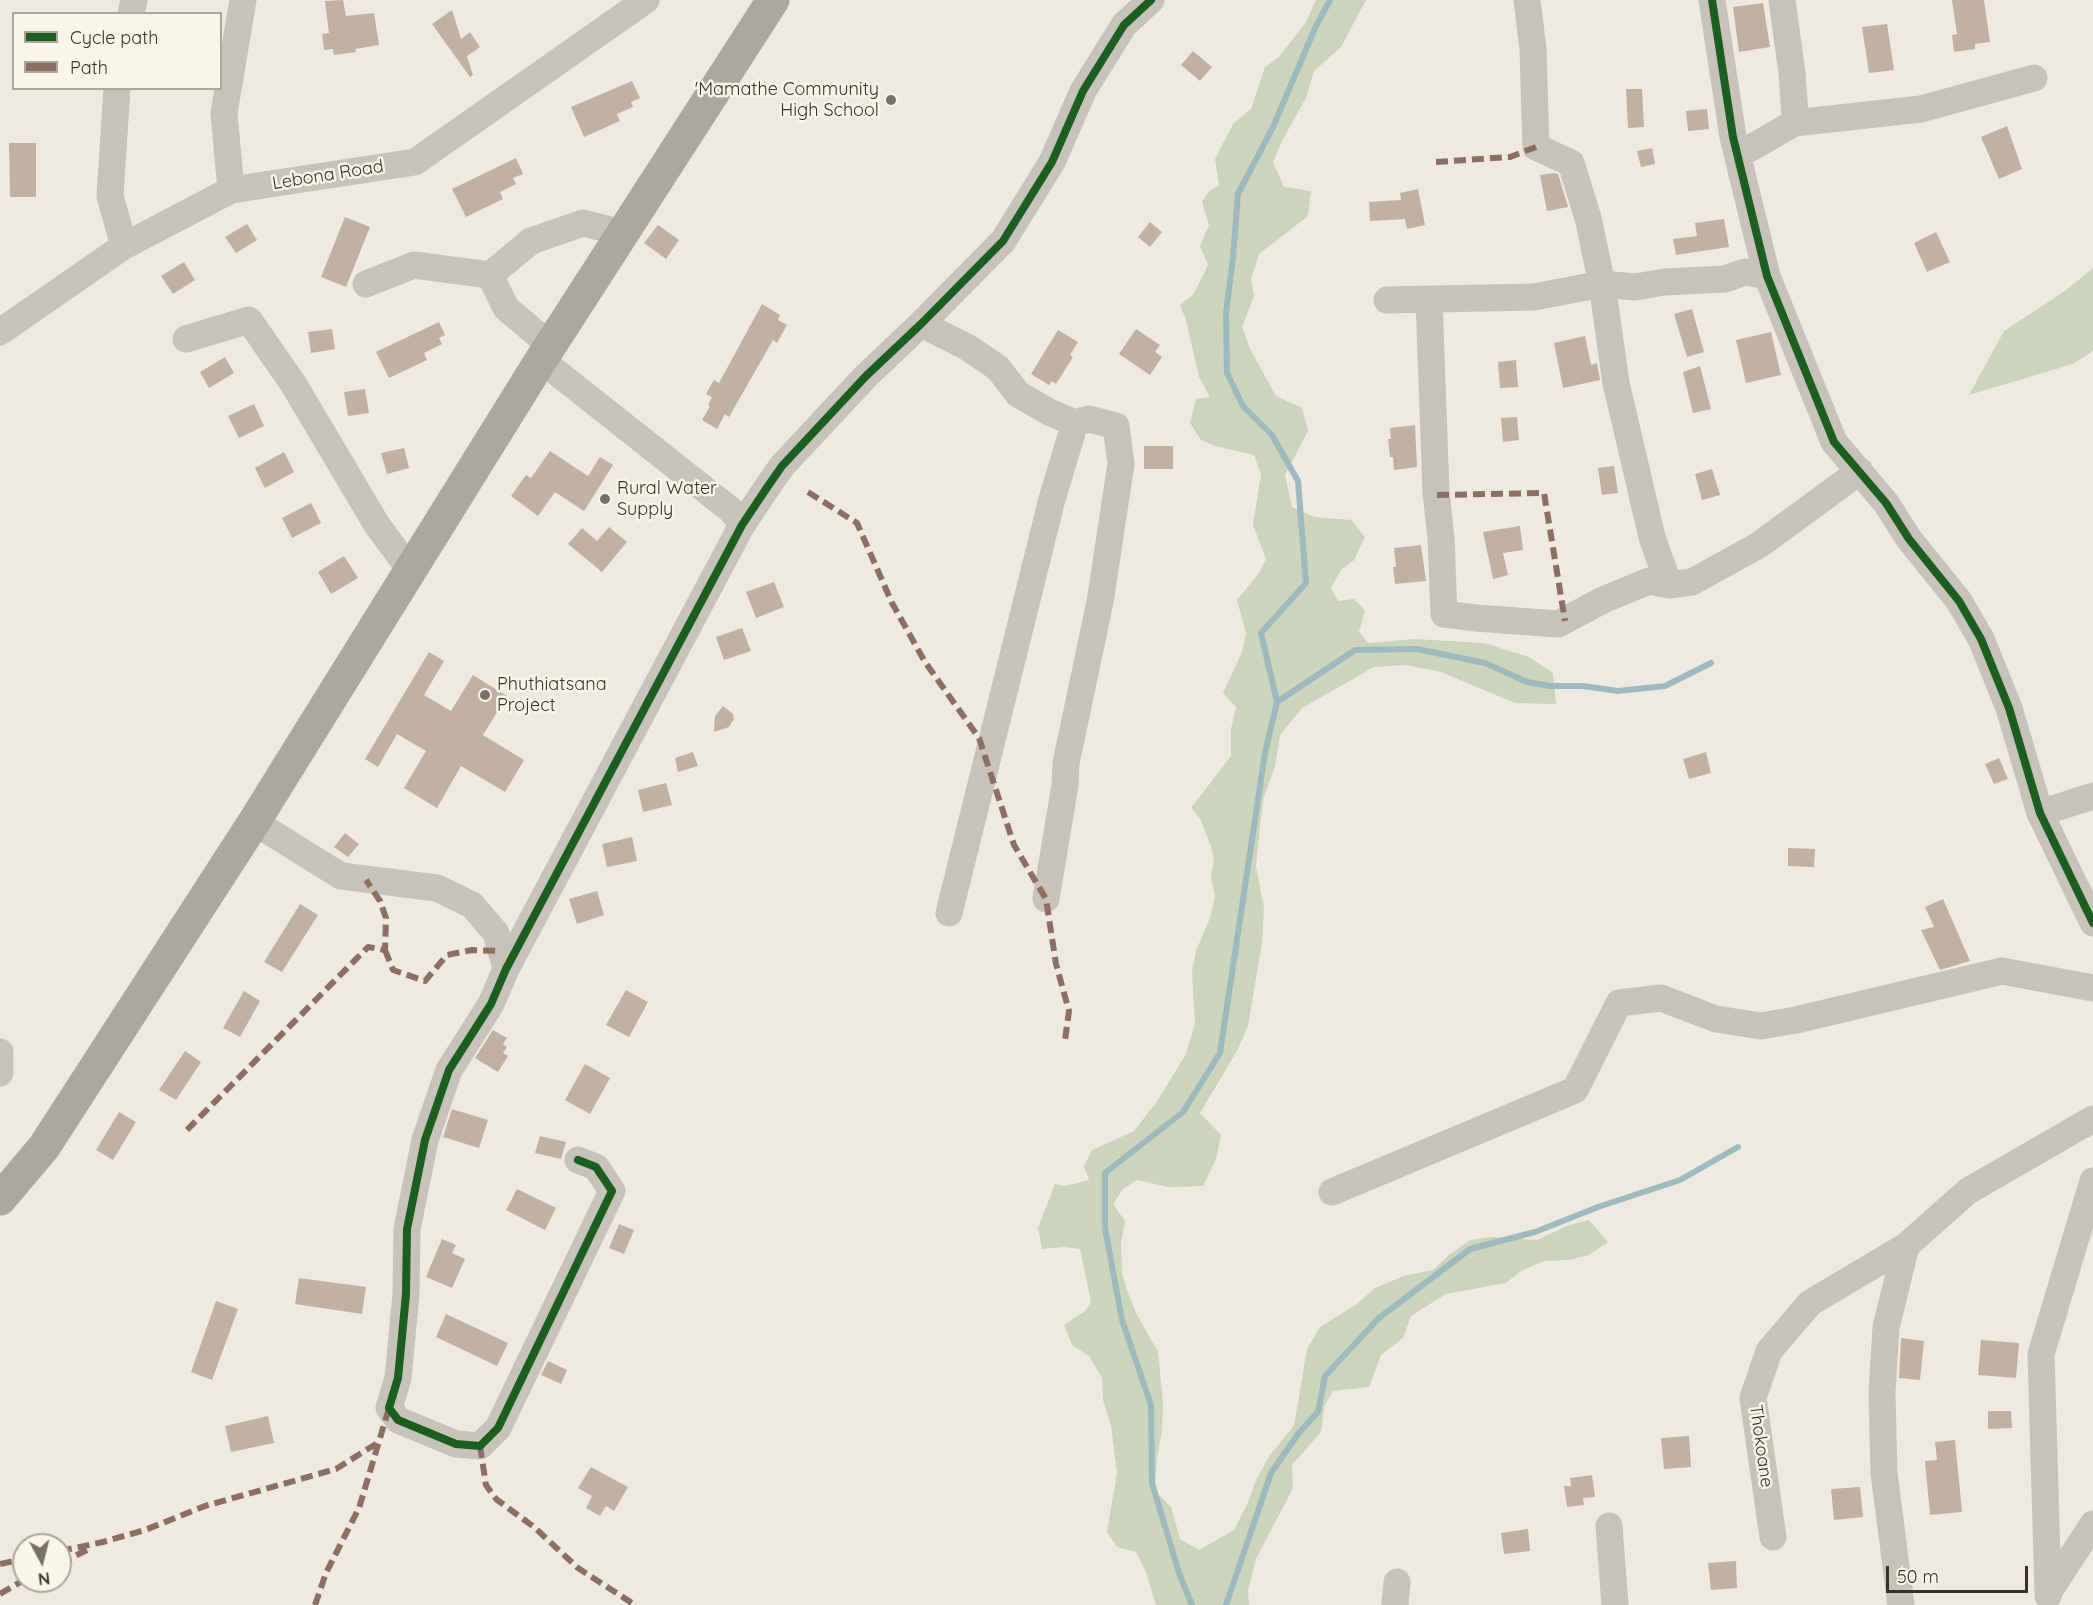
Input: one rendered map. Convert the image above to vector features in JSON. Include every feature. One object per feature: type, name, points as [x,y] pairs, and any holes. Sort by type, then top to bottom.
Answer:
[{"type":"main road","points":[[0,1198],[44,1147],[254,822],[546,353],[773,0]]},
{"type":"street","points":[[231,190],[224,112],[243,0]]},
{"type":"street","name":"Lebona Road","points":[[0,332],[124,246],[231,190],[415,162],[646,0]]},
{"type":"street","points":[[578,1161],[596,1167],[612,1191],[498,1428],[480,1446],[456,1444],[398,1420],[389,1407],[398,1378],[406,1294],[407,1229],[425,1140],[449,1070],[491,1004],[506,969],[742,525],[782,466],[866,376],[1003,241],[1052,162],[1083,91],[1124,25],[1151,0]]},
{"type":"street","points":[[1527,0],[1533,49],[1536,147],[1571,163],[1587,218],[1602,284],[1616,383],[1652,537],[1670,585]]},
{"type":"street","points":[[1712,0],[1731,126],[1767,276],[1834,442],[1886,503],[1909,539],[1959,601],[1982,639],[2009,708],[2040,813],[2093,923]]},
{"type":"street","points":[[1782,0],[1792,73],[1794,123]]},
{"type":"street","points":[[1737,148],[1751,148],[1794,123],[1922,109],[2034,78]]},
{"type":"street","points":[[117,90],[110,196],[124,246]]},
{"type":"street","points":[[366,284],[414,265],[490,275],[531,241],[583,223],[623,233]]},
{"type":"street","points":[[1387,300],[1534,297],[1602,284],[1635,287],[1665,282],[1725,279],[1745,273],[1767,276]]},
{"type":"street","points":[[490,275],[506,308],[546,353],[732,511],[742,525]]},
{"type":"street","points":[[1429,299],[1436,492],[1442,538],[1444,614],[1558,624],[1603,600],[1649,581],[1670,585],[1692,582],[1759,545],[1860,471]]},
{"type":"street","points":[[186,339],[249,320],[294,386],[377,525],[411,571]]},
{"type":"street","points":[[921,324],[968,347],[998,368],[1018,394],[1049,412],[1075,423],[1089,419],[1116,426],[1121,464],[1100,602],[1066,763],[1065,785],[1046,899]]},
{"type":"street","points":[[949,913],[1052,500],[1075,423]]},
{"type":"street","points":[[2040,813],[2093,796]]},
{"type":"street","points":[[254,822],[341,876],[437,888],[472,905],[496,933],[506,969]]},
{"type":"street","points":[[1332,1192],[1575,1089],[1619,1003],[1661,998],[1716,1019],[1761,1026],[1796,1020],[2002,971],[2093,988]]},
{"type":"street","points":[[0,1052],[0,1073]]},
{"type":"street","name":"Thokoane","points":[[1773,1537],[1753,1398],[1769,1351],[1810,1304],[1906,1246],[1968,1191],[2093,1119]]},
{"type":"street","points":[[2049,1599],[2041,1354],[2093,1180]]},
{"type":"street","points":[[1901,1605],[1884,1473],[1882,1392],[1886,1327],[1906,1246]]},
{"type":"street","points":[[2049,1599],[2093,1524]]},
{"type":"street","points":[[1609,1526],[1615,1605]]},
{"type":"green space","points":[[1316,0],[1366,0],[1341,47],[1314,71],[1306,98],[1273,162],[1284,187],[1311,191],[1308,216],[1259,254],[1251,279],[1254,296],[1242,327],[1250,349],[1276,396],[1302,408],[1308,431],[1285,475],[1292,507],[1314,517],[1351,520],[1365,537],[1354,560],[1341,570],[1331,588],[1338,601],[1354,599],[1365,610],[1359,632],[1368,643],[1414,639],[1484,643],[1529,657],[1553,673],[1556,704],[1515,703],[1441,672],[1405,665],[1374,667],[1302,708],[1280,735],[1275,766],[1264,797],[1260,826],[1256,866],[1264,908],[1262,943],[1248,1026],[1237,1051],[1200,1113],[1221,1135],[1216,1159],[1203,1186],[1169,1187],[1137,1180],[1123,1189],[1113,1204],[1125,1221],[1121,1243],[1122,1273],[1128,1293],[1136,1313],[1158,1352],[1163,1403],[1155,1491],[1171,1507],[1180,1539],[1199,1550],[1234,1530],[1247,1505],[1256,1480],[1270,1455],[1294,1426],[1307,1349],[1320,1327],[1357,1304],[1375,1288],[1404,1276],[1433,1270],[1470,1240],[1492,1237],[1537,1240],[1569,1225],[1589,1220],[1608,1242],[1589,1255],[1570,1260],[1544,1261],[1521,1271],[1506,1283],[1446,1294],[1411,1316],[1403,1338],[1381,1355],[1369,1387],[1333,1391],[1324,1407],[1321,1432],[1292,1465],[1293,1488],[1256,1559],[1248,1590],[1249,1605],[1156,1605],[1146,1572],[1136,1552],[1117,1547],[1107,1532],[1117,1473],[1111,1426],[1103,1400],[1102,1378],[1089,1356],[1072,1345],[1064,1325],[1085,1311],[1091,1302],[1080,1249],[1064,1247],[1042,1249],[1038,1228],[1055,1184],[1065,1186],[1089,1180],[1084,1166],[1092,1150],[1134,1131],[1158,1100],[1186,1054],[1195,1023],[1192,971],[1196,951],[1210,918],[1215,897],[1211,877],[1214,860],[1211,846],[1200,819],[1191,808],[1231,756],[1231,729],[1236,707],[1223,693],[1242,652],[1246,633],[1237,600],[1259,573],[1266,559],[1253,525],[1261,474],[1254,455],[1215,446],[1201,440],[1190,423],[1196,399],[1210,397],[1199,377],[1186,320],[1180,305],[1193,295],[1208,265],[1200,246],[1209,225],[1202,202],[1209,191],[1219,185],[1215,159],[1233,124],[1251,109],[1265,67],[1279,57],[1306,22]]},
{"type":"green space","points":[[2093,268],[2093,351],[2073,364],[1969,395],[2004,331],[2065,291]]},
{"type":"building","points":[[343,0],[346,16],[374,13],[379,45],[355,49],[356,52],[334,55],[333,49],[324,50],[322,34],[329,33],[325,1]]},
{"type":"building","points":[[1952,0],[1984,0],[1990,42],[1975,44],[1975,49],[1954,52],[1952,35],[1957,34]]},
{"type":"building","points":[[1763,3],[1770,47],[1739,52],[1733,7]]},
{"type":"building","points":[[452,10],[461,39],[470,32],[480,47],[467,56],[473,75],[470,77],[432,24]]},
{"type":"building","points":[[1887,24],[1894,70],[1869,73],[1862,27]]},
{"type":"building","points":[[1193,51],[1212,67],[1200,81],[1181,65]]},
{"type":"building","points":[[632,81],[640,98],[631,102],[633,107],[617,114],[620,121],[584,137],[571,107]]},
{"type":"building","points":[[1626,89],[1642,89],[1644,127],[1628,128]]},
{"type":"building","points":[[1707,109],[1709,129],[1688,131],[1686,111]]},
{"type":"building","points":[[2007,126],[2022,169],[1999,179],[1981,137]]},
{"type":"building","points":[[9,143],[36,143],[36,197],[10,197]]},
{"type":"building","points":[[1652,148],[1655,164],[1641,167],[1637,151]]},
{"type":"building","points":[[516,158],[523,174],[513,178],[516,184],[500,192],[503,199],[466,217],[452,189]]},
{"type":"building","points":[[1558,174],[1568,207],[1547,211],[1540,175]]},
{"type":"building","points":[[1418,189],[1425,225],[1407,229],[1405,219],[1370,221],[1369,202],[1401,200],[1400,193]]},
{"type":"building","points":[[345,217],[370,227],[346,287],[321,277]]},
{"type":"building","points":[[1724,219],[1729,247],[1676,255],[1673,239],[1697,236],[1695,223]]},
{"type":"building","points":[[1150,222],[1162,232],[1150,247],[1138,237]]},
{"type":"building","points":[[247,224],[257,240],[236,253],[225,237]]},
{"type":"building","points":[[658,225],[679,240],[666,259],[644,243]]},
{"type":"building","points":[[1936,232],[1950,262],[1927,272],[1914,243]]},
{"type":"building","points":[[184,262],[195,280],[173,294],[161,276]]},
{"type":"building","points":[[762,304],[780,315],[778,320],[787,325],[777,343],[773,340],[729,417],[725,414],[717,429],[702,420],[712,397],[706,394],[714,380],[719,383]]},
{"type":"building","points":[[1692,309],[1704,352],[1687,357],[1674,314]]},
{"type":"building","points":[[439,322],[445,335],[439,338],[442,344],[424,353],[427,360],[389,378],[376,352]]},
{"type":"building","points":[[332,329],[335,349],[311,353],[308,332]]},
{"type":"building","points":[[1136,329],[1160,345],[1155,352],[1162,357],[1150,375],[1119,354]]},
{"type":"building","points":[[1058,330],[1078,342],[1070,355],[1073,357],[1056,384],[1052,381],[1049,385],[1031,374]]},
{"type":"building","points":[[1771,332],[1781,375],[1746,383],[1736,340]]},
{"type":"building","points":[[1585,336],[1591,365],[1597,363],[1600,380],[1563,388],[1554,343]]},
{"type":"building","points":[[225,357],[234,373],[209,388],[200,372]]},
{"type":"building","points":[[1516,360],[1518,387],[1500,388],[1498,362]]},
{"type":"building","points":[[1700,366],[1711,409],[1693,413],[1683,372]]},
{"type":"building","points":[[365,389],[369,413],[348,416],[344,392]]},
{"type":"building","points":[[254,404],[264,426],[239,438],[228,416]]},
{"type":"building","points":[[1517,417],[1519,440],[1503,442],[1501,418]]},
{"type":"building","points":[[1415,425],[1417,467],[1394,470],[1388,439],[1391,439],[1390,428]]},
{"type":"building","points":[[1144,446],[1173,446],[1173,469],[1144,469]]},
{"type":"building","points":[[404,448],[409,468],[387,474],[381,453]]},
{"type":"building","points":[[550,451],[588,476],[600,457],[613,465],[584,511],[555,492],[538,516],[511,496],[526,475],[531,478]]},
{"type":"building","points":[[284,452],[294,472],[265,488],[255,468]]},
{"type":"building","points":[[1614,466],[1618,493],[1602,495],[1598,468]]},
{"type":"building","points":[[1712,469],[1720,495],[1702,500],[1695,474]]},
{"type":"building","points":[[311,503],[321,523],[292,538],[282,518]]},
{"type":"building","points":[[1520,526],[1523,550],[1503,553],[1508,575],[1493,579],[1483,532]]},
{"type":"building","points":[[609,527],[627,542],[602,572],[568,544],[582,528],[597,541]]},
{"type":"building","points":[[1421,545],[1426,581],[1395,584],[1394,548]]},
{"type":"building","points":[[344,556],[358,578],[331,594],[318,572]]},
{"type":"building","points":[[774,582],[784,607],[756,618],[746,592]]},
{"type":"building","points":[[742,628],[751,651],[724,660],[716,637]]},
{"type":"building","points":[[429,652],[444,661],[424,695],[451,711],[473,675],[507,696],[483,735],[524,760],[505,792],[461,766],[437,808],[404,788],[426,751],[397,734],[378,767],[365,759]]},
{"type":"building","points":[[723,706],[733,714],[734,719],[729,727],[714,732],[715,716]]},
{"type":"building","points":[[693,752],[698,766],[678,772],[675,758]]},
{"type":"building","points":[[1706,752],[1711,773],[1689,779],[1683,759]]},
{"type":"building","points":[[1999,758],[2008,779],[1994,784],[1985,764]]},
{"type":"building","points":[[666,783],[672,805],[643,812],[638,790]]},
{"type":"building","points":[[345,833],[359,844],[348,857],[334,847]]},
{"type":"building","points":[[632,837],[637,861],[607,867],[602,844]]},
{"type":"building","points":[[1788,848],[1815,849],[1814,867],[1788,866]]},
{"type":"building","points":[[597,891],[604,915],[577,924],[569,899]]},
{"type":"building","points":[[1943,899],[1970,961],[1940,970],[1921,930],[1934,927],[1925,907]]},
{"type":"building","points":[[300,904],[318,915],[282,972],[264,962]]},
{"type":"building","points":[[626,990],[648,1002],[629,1037],[606,1025]]},
{"type":"building","points":[[244,991],[260,1001],[240,1037],[223,1028]]},
{"type":"building","points":[[493,1030],[507,1038],[503,1044],[507,1047],[503,1053],[508,1056],[498,1072],[475,1058]]},
{"type":"building","points":[[185,1051],[201,1062],[176,1100],[159,1090]]},
{"type":"building","points":[[585,1064],[610,1078],[590,1114],[565,1100]]},
{"type":"building","points":[[452,1109],[488,1120],[479,1148],[443,1137]]},
{"type":"building","points":[[119,1112],[136,1122],[113,1160],[96,1150]]},
{"type":"building","points":[[540,1136],[566,1142],[561,1159],[535,1153]]},
{"type":"building","points":[[517,1189],[556,1208],[545,1230],[506,1210]]},
{"type":"building","points":[[619,1224],[634,1230],[624,1254],[609,1248]]},
{"type":"building","points":[[442,1239],[456,1245],[452,1253],[465,1259],[452,1288],[426,1277]]},
{"type":"building","points":[[299,1278],[366,1287],[362,1314],[295,1304]]},
{"type":"building","points":[[216,1301],[238,1309],[212,1380],[191,1372]]},
{"type":"building","points":[[446,1314],[508,1343],[497,1366],[436,1337]]},
{"type":"building","points":[[1901,1338],[1924,1341],[1920,1380],[1899,1378]]},
{"type":"building","points":[[1981,1340],[2019,1343],[2016,1378],[1978,1375]]},
{"type":"building","points":[[548,1361],[567,1370],[561,1384],[541,1375]]},
{"type":"building","points":[[1988,1411],[2011,1411],[2012,1428],[1988,1429]]},
{"type":"building","points":[[268,1416],[274,1443],[231,1452],[225,1426]]},
{"type":"building","points":[[1689,1436],[1691,1467],[1664,1469],[1661,1438]]},
{"type":"building","points":[[1955,1440],[1962,1512],[1930,1515],[1925,1461],[1937,1460],[1935,1442]]},
{"type":"building","points":[[591,1467],[628,1487],[614,1511],[606,1506],[600,1516],[586,1508],[592,1496],[578,1488]]},
{"type":"building","points":[[1592,1475],[1595,1497],[1583,1498],[1584,1505],[1567,1507],[1564,1486],[1571,1486],[1570,1478]]},
{"type":"building","points":[[1860,1487],[1863,1517],[1834,1520],[1831,1489]]},
{"type":"building","points":[[1528,1529],[1530,1551],[1504,1554],[1501,1533]]},
{"type":"building","points":[[1736,1561],[1737,1588],[1711,1590],[1708,1563]]},
{"type":"waterway","points":[[1192,1605],[1179,1573],[1152,1483],[1151,1405],[1122,1320],[1105,1228],[1105,1173],[1183,1112],[1220,1053],[1265,753],[1277,702],[1261,633],[1306,583],[1298,481],[1272,435],[1243,406],[1227,373],[1226,313],[1238,194],[1273,127],[1316,26],[1330,0]]},
{"type":"waterway","points":[[1277,702],[1355,650],[1417,649],[1485,663],[1527,682],[1618,691],[1665,686],[1711,663]]},
{"type":"waterway","points":[[1226,1605],[1271,1473],[1298,1434],[1318,1412],[1325,1376],[1379,1318],[1470,1249],[1535,1232],[1598,1207],[1680,1180],[1738,1147]]},
{"type":"marked path","points":[[1436,162],[1510,157],[1536,147]]},
{"type":"marked path","points":[[808,492],[857,523],[892,603],[925,662],[979,738],[1014,845],[1046,899],[1056,964],[1069,1011],[1065,1040]]},
{"type":"marked path","points":[[1437,495],[1544,493],[1565,621]]},
{"type":"marked path","points":[[187,1130],[368,947],[385,950],[386,918],[380,901],[366,880]]},
{"type":"marked path","points":[[385,950],[393,970],[425,981],[447,955],[472,950],[501,951]]},
{"type":"marked path","points":[[315,1605],[326,1573],[359,1508],[389,1408]]},
{"type":"marked path","points":[[72,1548],[145,1530],[205,1506],[336,1469],[379,1442]]},
{"type":"marked path","points":[[480,1446],[486,1485],[496,1499],[534,1527],[578,1568],[635,1605]]},
{"type":"marked path","points":[[72,1557],[87,1550]]},
{"type":"marked path","points":[[0,1564],[12,1562]]},
{"type":"marked path","points":[[0,1594],[12,1587]]},
{"type":"cycle path","points":[[578,1160],[596,1167],[612,1191],[498,1428],[480,1446],[456,1444],[398,1420],[389,1408],[398,1378],[406,1294],[407,1229],[425,1140],[449,1070],[491,1004],[506,969],[742,525],[782,466],[866,376],[1003,241],[1052,162],[1083,91],[1124,25],[1151,0]]},
{"type":"cycle path","points":[[1712,0],[1733,137],[1767,276],[1834,442],[1886,503],[1909,539],[1959,601],[1981,639],[2009,708],[2040,813],[2093,923]]},
{"type":"place","name":"'Mamathe Community High School","points":[[891,100]]},
{"type":"place","name":"Rural Water Supply","points":[[605,499]]},
{"type":"place","name":"Phuthiatsana Project","points":[[485,695]]}]
